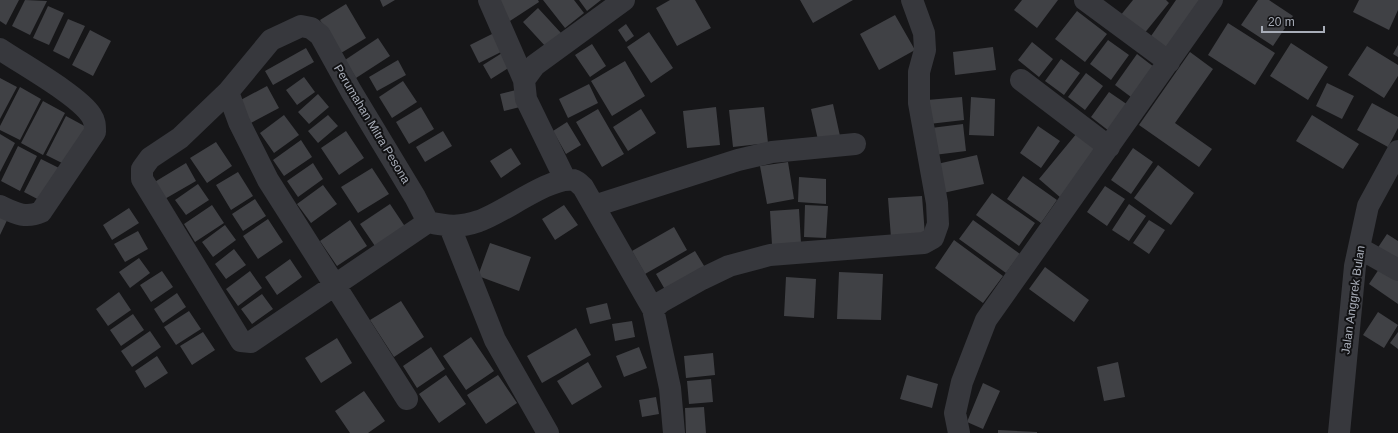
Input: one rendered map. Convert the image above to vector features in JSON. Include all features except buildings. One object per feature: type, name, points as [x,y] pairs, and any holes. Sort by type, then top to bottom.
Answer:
[{"type":"street","points":[[489,0],[524,80],[526,99],[565,179]]},
{"type":"street","points":[[524,80],[535,65],[624,0]]},
{"type":"street","points":[[653,309],[661,302],[723,270],[770,255],[924,243],[933,238],[938,224],[937,203],[919,103],[919,72],[925,50],[924,32],[912,0]]},
{"type":"street","points":[[1085,0],[1169,62]]},
{"type":"street","points":[[959,433],[956,413],[962,382],[986,320],[1212,0]]},
{"type":"street","name":"Perumahan Mitra Pesona","points":[[301,26],[311,28],[320,35],[351,91],[416,198],[428,222],[251,342],[241,342],[226,321],[142,179],[142,169],[150,158],[180,138],[228,92],[271,40],[301,26]]},
{"type":"street","points":[[0,49],[78,100],[96,124],[95,132],[41,212],[32,216],[24,217],[0,206]]},
{"type":"street","points":[[1021,80],[1109,147]]},
{"type":"street","points":[[228,92],[239,122],[268,180],[408,399]]},
{"type":"street","points":[[594,206],[738,160],[772,152],[855,144]]},
{"type":"street","name":"Jalan Anggrek Bulan","points":[[1339,433],[1346,341],[1355,266],[1368,206],[1398,151]]},
{"type":"street","points":[[428,222],[450,227],[479,221],[531,193],[565,179],[575,180],[583,187],[653,309],[670,388],[674,433]]},
{"type":"street","points":[[450,227],[495,340],[548,433]]},
{"type":"street","points":[[1359,248],[1398,270]]}]
